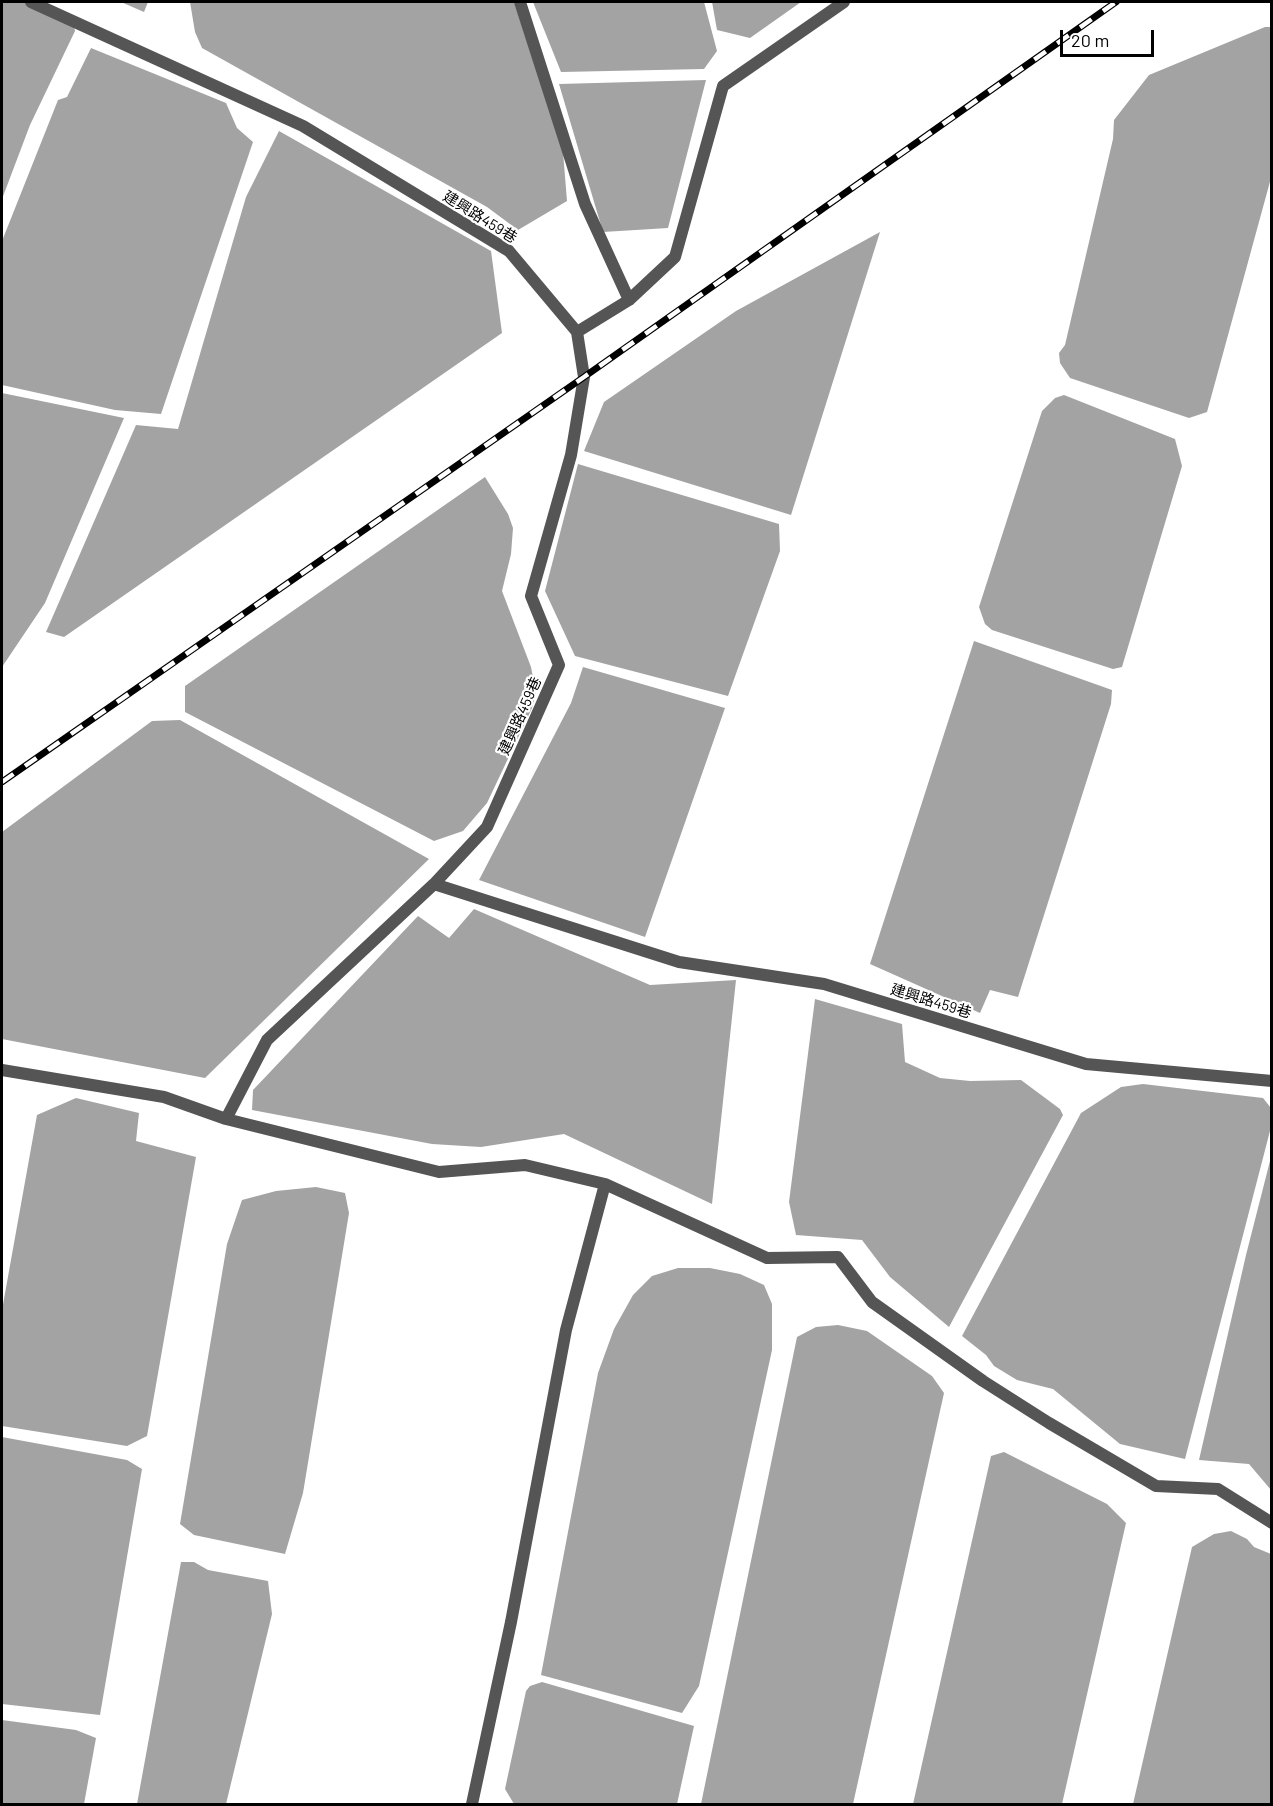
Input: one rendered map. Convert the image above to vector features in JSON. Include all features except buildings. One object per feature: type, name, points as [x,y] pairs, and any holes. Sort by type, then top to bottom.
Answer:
[{"type":"lane","name":"建興路459巷","points":[[31,2],[303,126],[343,150],[509,251],[578,332],[584,377],[571,454],[531,596],[559,665],[487,826],[434,884],[679,962],[824,984],[1086,1064],[1272,1081]]},
{"type":"lane","points":[[520,2],[585,204],[629,300]]},
{"type":"lane","points":[[578,332],[629,300],[675,257],[723,87],[844,2]]},
{"type":"lane","points":[[226,1119],[267,1040],[434,884]]},
{"type":"lane","points":[[2,1070],[165,1097],[226,1119],[439,1172],[525,1165],[605,1184],[766,1258],[837,1257],[872,1302],[1049,1423],[1156,1486],[1218,1489],[1272,1523]]},
{"type":"lane","points":[[472,1804],[511,1622],[566,1330],[605,1184]]},
{"type":"shaded area","points":[[2,2],[32,2],[73,21],[75,31],[30,125],[2,199]]},
{"type":"shaded area","points":[[121,2],[148,2],[144,12]]},
{"type":"shaded area","points":[[190,2],[514,2],[563,152],[567,201],[518,230],[487,207],[202,48],[195,32]]},
{"type":"shaded area","points":[[533,2],[704,2],[717,51],[704,69],[561,72]]},
{"type":"shaded area","points":[[712,2],[801,2],[750,38],[717,30]]},
{"type":"shaded area","points":[[1265,27],[1272,27],[1271,178],[1207,412],[1189,418],[1070,378],[1060,363],[1059,353],[1065,345],[1113,139],[1114,120],[1149,75]]},
{"type":"shaded area","points":[[91,48],[226,103],[237,128],[253,142],[161,414],[115,410],[2,385],[2,241],[58,100],[67,97]]},
{"type":"shaded area","points":[[706,80],[668,228],[603,232],[559,84]]},
{"type":"shaded area","points":[[279,131],[491,251],[502,333],[64,637],[46,632],[136,425],[178,429],[246,197]]},
{"type":"shaded area","points":[[880,232],[791,515],[584,451],[604,402],[736,311]]},
{"type":"shaded area","points":[[2,393],[124,418],[45,603],[2,667]]},
{"type":"shaded area","points":[[1064,395],[1175,439],[1182,466],[1122,667],[1113,669],[992,630],[985,624],[979,607],[1042,411],[1055,398]]},
{"type":"shaded area","points":[[578,464],[779,524],[780,551],[728,696],[575,656],[545,591]]},
{"type":"shaded area","points":[[485,477],[508,514],[513,528],[511,554],[502,591],[531,667],[536,693],[532,708],[487,803],[463,831],[434,841],[185,712],[185,686]]},
{"type":"shaded area","points":[[974,641],[1112,690],[1111,704],[1018,997],[990,990],[980,1013],[870,964]]},
{"type":"shaded area","points":[[583,667],[725,708],[645,937],[479,880],[571,703]]},
{"type":"shaded area","points":[[180,720],[429,859],[205,1078],[2,1039],[2,832],[152,721]]},
{"type":"shaded area","points":[[474,909],[650,985],[736,980],[712,1204],[564,1134],[481,1147],[432,1144],[252,1110],[253,1090],[418,916],[449,938]]},
{"type":"shaded area","points":[[815,999],[902,1024],[905,1062],[940,1078],[970,1081],[1021,1080],[1060,1109],[1063,1115],[949,1327],[890,1277],[862,1240],[796,1235],[789,1202]]},
{"type":"shaded area","points":[[1143,1084],[1263,1098],[1271,1108],[1271,1127],[1185,1459],[1120,1444],[1053,1389],[1017,1380],[994,1366],[986,1355],[962,1336],[1081,1113],[1121,1087]]},
{"type":"shaded area","points":[[76,1098],[139,1113],[136,1141],[196,1157],[147,1436],[127,1446],[2,1426],[2,1310],[37,1115]]},
{"type":"shaded area","points":[[1271,1157],[1271,1490],[1249,1464],[1199,1460]]},
{"type":"shaded area","points":[[316,1187],[345,1193],[349,1213],[303,1493],[285,1554],[194,1535],[180,1524],[227,1244],[242,1200],[276,1191]]},
{"type":"shaded area","points":[[678,1268],[710,1268],[740,1274],[764,1285],[772,1304],[772,1350],[699,1686],[682,1713],[541,1675],[598,1373],[614,1329],[633,1295],[652,1276]]},
{"type":"shaded area","points":[[838,1325],[867,1331],[932,1376],[944,1393],[853,1804],[701,1804],[797,1337],[816,1327]]},
{"type":"shaded area","points":[[2,1437],[127,1460],[142,1469],[100,1715],[2,1704]]},
{"type":"shaded area","points":[[1004,1452],[1107,1504],[1126,1523],[1062,1804],[913,1804],[991,1456]]},
{"type":"shaded area","points":[[1231,1531],[1247,1539],[1254,1547],[1271,1554],[1271,1804],[1133,1804],[1192,1547],[1214,1534]]},
{"type":"shaded area","points":[[181,1562],[194,1562],[208,1570],[268,1581],[272,1614],[226,1804],[137,1804]]},
{"type":"shaded area","points":[[542,1682],[694,1726],[677,1804],[514,1804],[505,1789],[526,1691],[530,1686]]},
{"type":"shaded area","points":[[2,1720],[76,1730],[96,1738],[84,1804],[2,1804]]},
{"type":"railway","points":[[2,782],[584,377],[1116,2]]}]
